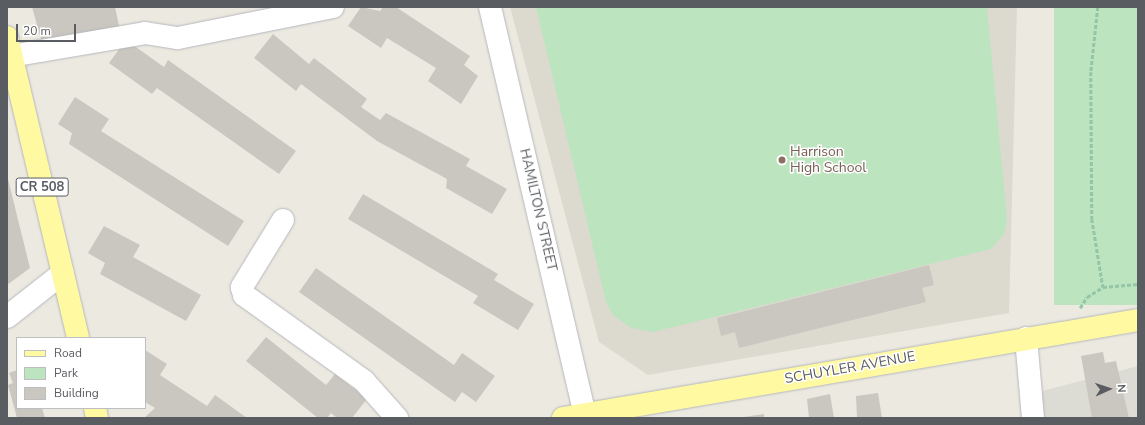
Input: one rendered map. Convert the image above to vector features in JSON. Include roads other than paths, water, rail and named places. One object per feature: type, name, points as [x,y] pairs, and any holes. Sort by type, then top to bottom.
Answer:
[{"type":"main road","name":"CR 508","points":[[9,46],[78,337]]},
{"type":"main road","name":"SCHUYLER AVENUE","points":[[563,418],[1138,320]]},
{"type":"street","points":[[9,46],[145,33],[178,38],[332,7]]},
{"type":"street","name":"HAMILTON STREET","points":[[490,7],[585,414]]},
{"type":"street","points":[[283,220],[242,287],[244,295],[364,381],[397,418]]},
{"type":"street","points":[[7,317],[63,273]]},
{"type":"street","points":[[1026,338],[1033,418]]},
{"type":"place","name":"Harrison High School","points":[[782,160]]}]
